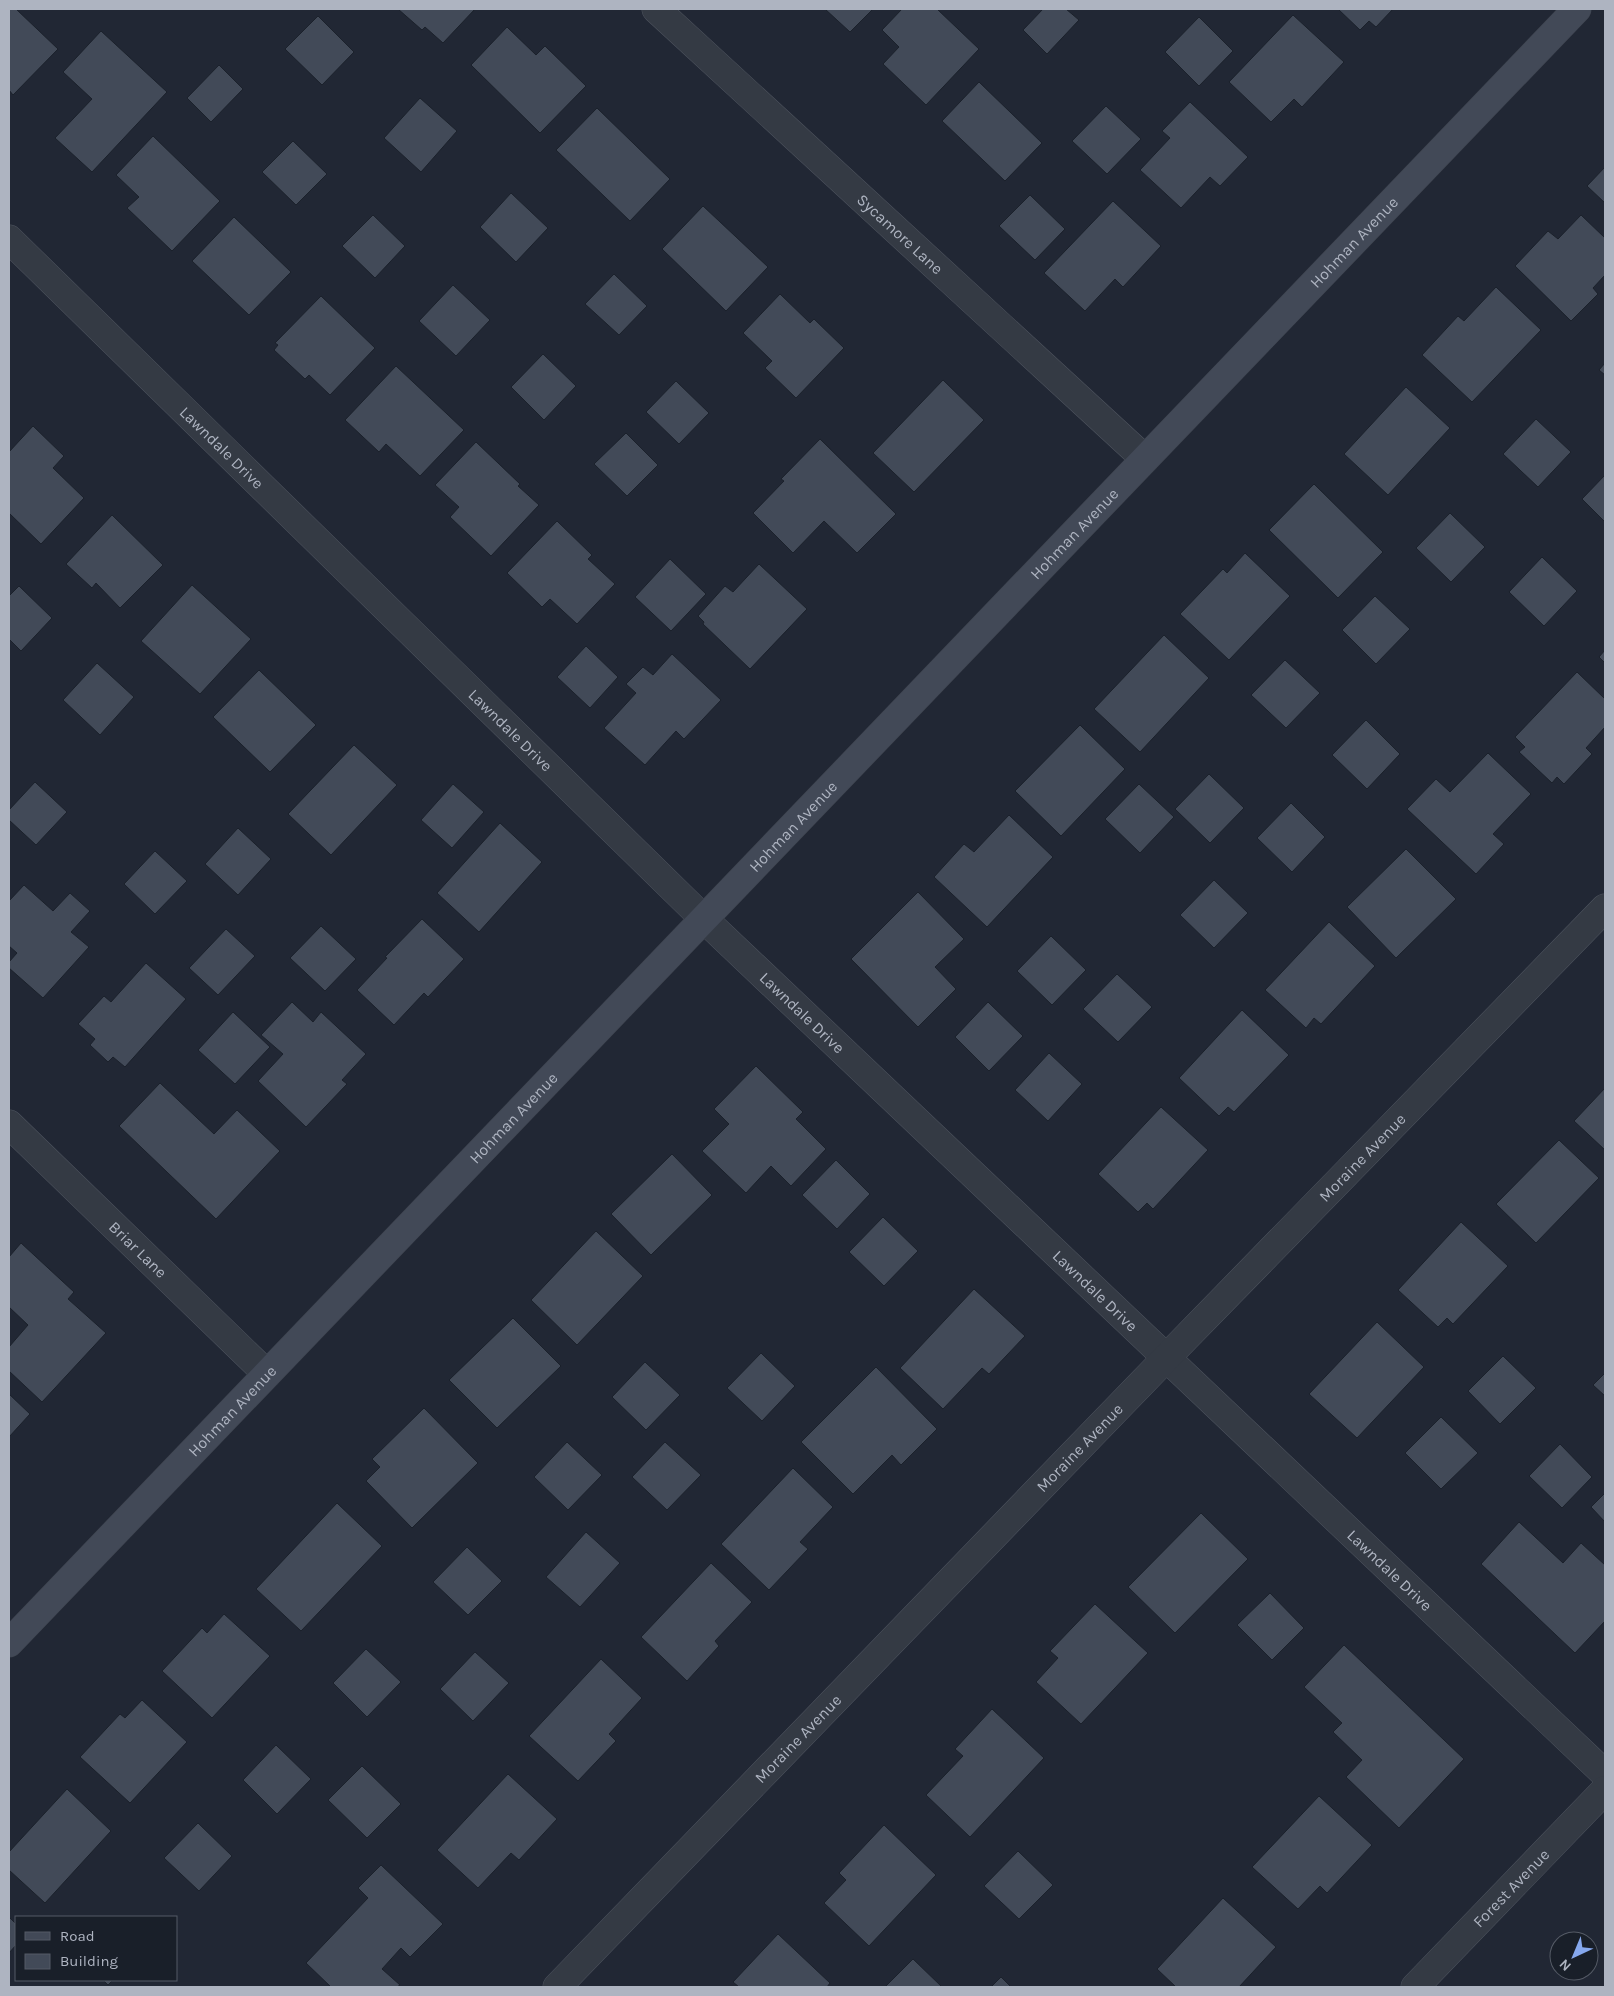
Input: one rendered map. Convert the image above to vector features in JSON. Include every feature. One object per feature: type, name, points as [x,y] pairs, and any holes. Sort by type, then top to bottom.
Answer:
[{"type":"street","name":"Sycamore Lane","points":[[656,9],[1145,459]]},
{"type":"street","name":"Hohman Avenue","points":[[9,1643],[1575,9]]},
{"type":"street","name":"Lawndale Drive","points":[[9,239],[704,919],[1605,1774]]},
{"type":"street","name":"Moraine Avenue","points":[[557,1987],[1605,908]]},
{"type":"street","name":"Briar Lane","points":[[9,1124],[267,1374]]},
{"type":"street","name":"Forest Avenue","points":[[1415,1987],[1605,1790]]},
{"type":"building","points":[[9,9],[16,9],[58,49],[13,95],[9,90]]},
{"type":"building","points":[[398,9],[475,9],[443,43],[425,27],[422,30]]},
{"type":"building","points":[[825,9],[873,9],[850,32]]},
{"type":"building","points":[[902,9],[937,9],[979,49],[926,105],[883,64],[899,47],[882,30]]},
{"type":"building","points":[[1043,9],[1066,9],[1079,20],[1047,54],[1023,30]]},
{"type":"building","points":[[1338,9],[1393,9],[1376,27],[1369,21],[1360,30]]},
{"type":"building","points":[[1293,15],[1344,62],[1302,107],[1294,99],[1271,122],[1229,82]]},
{"type":"building","points":[[318,16],[354,52],[322,85],[285,49]]},
{"type":"building","points":[[1199,17],[1233,51],[1199,86],[1165,52]]},
{"type":"building","points":[[507,27],[536,55],[545,46],[586,86],[540,133],[471,65]]},
{"type":"building","points":[[101,31],[167,92],[92,172],[55,138],[92,99],[63,72]]},
{"type":"building","points":[[219,65],[243,89],[211,122],[187,98]]},
{"type":"building","points":[[979,82],[1042,143],[1005,181],[942,121]]},
{"type":"building","points":[[420,98],[457,131],[421,172],[384,138]]},
{"type":"building","points":[[1190,102],[1248,157],[1220,186],[1210,177],[1181,208],[1140,170],[1170,138],[1162,131]]},
{"type":"building","points":[[1106,106],[1141,139],[1107,174],[1072,141]]},
{"type":"building","points":[[597,108],[670,179],[630,221],[556,150]]},
{"type":"building","points":[[153,136],[220,201],[172,251],[127,208],[139,197],[116,175]]},
{"type":"building","points":[[293,141],[327,174],[296,205],[262,172]]},
{"type":"building","points":[[1605,167],[1605,203],[1587,186]]},
{"type":"building","points":[[511,193],[548,228],[516,262],[480,227]]},
{"type":"building","points":[[1030,195],[1065,229],[1035,260],[999,226]]},
{"type":"building","points":[[1113,201],[1161,246],[1123,287],[1115,279],[1085,311],[1044,273]]},
{"type":"building","points":[[703,206],[768,267],[726,311],[662,249]]},
{"type":"building","points":[[373,215],[405,246],[375,278],[342,246]]},
{"type":"building","points":[[1581,215],[1605,238],[1605,275],[1593,288],[1598,294],[1571,321],[1515,266],[1548,231],[1558,239]]},
{"type":"building","points":[[234,217],[291,272],[249,315],[192,261]]},
{"type":"building","points":[[614,274],[647,306],[619,335],[585,304]]},
{"type":"building","points":[[453,285],[490,320],[456,356],[419,321]]},
{"type":"building","points":[[1496,287],[1541,330],[1472,402],[1422,355],[1458,316],[1464,321]]},
{"type":"building","points":[[780,294],[810,323],[814,319],[844,348],[796,398],[765,368],[772,361],[743,333]]},
{"type":"building","points":[[321,296],[375,348],[330,395],[309,375],[305,379],[274,350],[278,345],[275,343]]},
{"type":"building","points":[[543,354],[576,386],[544,420],[511,387]]},
{"type":"building","points":[[1605,363],[1605,375],[1599,370]]},
{"type":"building","points":[[396,366],[464,430],[420,476],[386,444],[379,452],[345,420]]},
{"type":"building","points":[[943,380],[984,420],[914,492],[873,453]]},
{"type":"building","points":[[676,381],[709,413],[679,444],[646,412]]},
{"type":"building","points":[[1406,387],[1450,428],[1388,495],[1344,454]]},
{"type":"building","points":[[1536,419],[1571,452],[1538,487],[1503,454]]},
{"type":"building","points":[[33,426],[64,456],[53,468],[84,498],[41,544],[9,513],[9,452]]},
{"type":"building","points":[[626,433],[658,465],[627,496],[594,464]]},
{"type":"building","points":[[820,439],[896,514],[857,553],[824,521],[793,553],[753,513],[784,481],[781,479]]},
{"type":"building","points":[[476,442],[539,505],[491,556],[450,517],[459,507],[435,485]]},
{"type":"building","points":[[1605,475],[1605,522],[1582,499]]},
{"type":"building","points":[[1314,484],[1383,552],[1338,598],[1269,530]]},
{"type":"building","points":[[1450,513],[1485,547],[1451,582],[1416,548]]},
{"type":"building","points":[[112,515],[163,565],[120,608],[96,583],[92,588],[66,564]]},
{"type":"building","points":[[557,521],[592,555],[588,559],[615,584],[577,624],[550,599],[542,607],[507,573]]},
{"type":"building","points":[[1245,553],[1290,596],[1229,660],[1180,614],[1223,569],[1227,573]]},
{"type":"building","points":[[1542,557],[1577,591],[1544,626],[1509,592]]},
{"type":"building","points":[[670,559],[706,594],[671,631],[635,597]]},
{"type":"building","points":[[759,564],[807,609],[750,669],[703,624],[704,622],[698,616],[725,586],[733,592]]},
{"type":"building","points":[[192,585],[251,639],[200,694],[141,641]]},
{"type":"building","points":[[19,586],[52,618],[21,651],[9,639],[9,596]]},
{"type":"building","points":[[1375,596],[1410,629],[1376,664],[1342,630]]},
{"type":"building","points":[[1164,635],[1209,678],[1140,752],[1094,709]]},
{"type":"building","points":[[586,646],[618,677],[590,708],[557,677]]},
{"type":"building","points":[[1605,650],[1605,663],[1599,657]]},
{"type":"building","points":[[672,654],[721,700],[684,739],[676,731],[645,765],[604,728],[636,693],[626,684],[643,667],[653,675]]},
{"type":"building","points":[[1285,660],[1320,693],[1286,728],[1251,695]]},
{"type":"building","points":[[97,663],[134,697],[100,735],[63,700]]},
{"type":"building","points":[[259,670],[316,725],[270,772],[213,717]]},
{"type":"building","points":[[1577,672],[1605,699],[1605,727],[1586,748],[1592,754],[1564,784],[1557,777],[1552,783],[1519,752],[1525,747],[1515,737]]},
{"type":"building","points":[[1366,720],[1400,754],[1367,789],[1332,755]]},
{"type":"building","points":[[1080,725],[1125,769],[1061,836],[1015,791]]},
{"type":"building","points":[[354,745],[397,785],[331,855],[288,814]]},
{"type":"building","points":[[1488,753],[1531,794],[1493,834],[1504,844],[1476,874],[1407,809],[1436,779],[1450,792]]},
{"type":"building","points":[[1209,774],[1244,808],[1210,843],[1175,809]]},
{"type":"building","points":[[35,782],[67,812],[36,845],[9,820],[9,810]]},
{"type":"building","points":[[453,784],[484,812],[452,848],[421,820]]},
{"type":"building","points":[[1139,784],[1174,817],[1140,853],[1105,819]]},
{"type":"building","points":[[1291,803],[1325,837],[1292,872],[1257,838]]},
{"type":"building","points":[[1009,815],[1053,857],[987,927],[934,877],[964,844],[974,852]]},
{"type":"building","points":[[500,823],[542,862],[479,932],[437,893]]},
{"type":"building","points":[[238,828],[271,859],[238,895],[205,864]]},
{"type":"building","points":[[1406,849],[1456,899],[1396,958],[1347,907]]},
{"type":"building","points":[[155,851],[187,881],[155,914],[124,884]]},
{"type":"building","points":[[1214,880],[1248,913],[1214,948],[1180,915]]},
{"type":"building","points":[[24,885],[53,911],[70,893],[90,911],[71,932],[89,947],[43,998],[9,968],[9,962],[17,953],[9,946],[9,901]]},
{"type":"building","points":[[918,892],[964,939],[935,967],[956,989],[918,1027],[851,959]]},
{"type":"building","points":[[422,919],[464,959],[428,997],[424,993],[394,1025],[357,990],[387,958],[385,957]]},
{"type":"building","points":[[1329,922],[1375,966],[1321,1024],[1314,1018],[1306,1028],[1265,990]]},
{"type":"building","points":[[321,926],[356,959],[325,991],[290,958]]},
{"type":"building","points":[[226,929],[255,956],[218,995],[189,968]]},
{"type":"building","points":[[1051,936],[1086,970],[1052,1005],[1017,971]]},
{"type":"building","points":[[146,963],[186,999],[125,1067],[113,1057],[108,1062],[90,1045],[95,1039],[78,1024],[104,996],[111,1002]]},
{"type":"building","points":[[1117,974],[1152,1007],[1118,1042],[1083,1009]]},
{"type":"building","points":[[292,1002],[313,1022],[321,1012],[366,1054],[342,1080],[347,1084],[306,1127],[258,1081],[283,1054],[261,1035]]},
{"type":"building","points":[[988,1002],[1023,1036],[989,1071],[955,1037]]},
{"type":"building","points":[[1242,1010],[1289,1055],[1234,1112],[1228,1107],[1219,1116],[1179,1078]]},
{"type":"building","points":[[233,1012],[270,1047],[235,1084],[198,1050]]},
{"type":"building","points":[[1049,1053],[1082,1084],[1048,1121],[1015,1090]]},
{"type":"building","points":[[756,1066],[803,1112],[796,1119],[826,1149],[791,1186],[771,1166],[746,1193],[702,1151],[729,1124],[714,1109]]},
{"type":"building","points":[[160,1083],[214,1134],[237,1110],[280,1151],[216,1219],[119,1126]]},
{"type":"building","points":[[1605,1088],[1605,1150],[1574,1121]]},
{"type":"building","points":[[1161,1107],[1208,1150],[1153,1209],[1147,1203],[1138,1212],[1098,1174]]},
{"type":"building","points":[[1559,1140],[1599,1178],[1536,1243],[1496,1204]]},
{"type":"building","points":[[672,1154],[712,1195],[651,1255],[611,1214]]},
{"type":"building","points":[[836,1160],[870,1194],[837,1229],[802,1195]]},
{"type":"building","points":[[883,1217],[918,1251],[884,1286],[849,1252]]},
{"type":"building","points":[[1461,1222],[1508,1266],[1453,1324],[1447,1318],[1438,1327],[1398,1290]]},
{"type":"building","points":[[596,1231],[643,1276],[577,1345],[531,1300]]},
{"type":"building","points":[[21,1243],[74,1292],[68,1299],[106,1333],[42,1402],[9,1371],[9,1347],[28,1325],[9,1307],[9,1257]]},
{"type":"building","points":[[974,1289],[1025,1336],[989,1374],[982,1368],[943,1409],[900,1368]]},
{"type":"building","points":[[513,1318],[561,1366],[497,1428],[449,1380]]},
{"type":"building","points":[[1377,1322],[1424,1367],[1357,1438],[1309,1394]]},
{"type":"building","points":[[761,1353],[795,1386],[762,1421],[727,1388]]},
{"type":"building","points":[[1503,1356],[1536,1388],[1500,1424],[1468,1391]]},
{"type":"building","points":[[645,1362],[680,1395],[646,1430],[612,1397]]},
{"type":"building","points":[[876,1367],[937,1429],[901,1465],[892,1455],[853,1494],[801,1442]]},
{"type":"building","points":[[1605,1373],[1605,1396],[1593,1385]]},
{"type":"building","points":[[9,1394],[30,1414],[9,1437]]},
{"type":"building","points":[[424,1408],[478,1463],[412,1528],[366,1481],[380,1467],[372,1459]]},
{"type":"building","points":[[1441,1417],[1478,1453],[1441,1489],[1405,1453]]},
{"type":"building","points":[[567,1442],[602,1475],[568,1510],[534,1477]]},
{"type":"building","points":[[665,1442],[701,1475],[667,1510],[632,1477]]},
{"type":"building","points":[[1560,1444],[1592,1477],[1562,1508],[1529,1476]]},
{"type":"building","points":[[793,1468],[833,1507],[800,1542],[808,1549],[769,1590],[721,1544]]},
{"type":"building","points":[[1605,1493],[1605,1522],[1591,1507]]},
{"type":"building","points":[[337,1503],[382,1546],[301,1631],[256,1589]]},
{"type":"building","points":[[1201,1513],[1248,1559],[1175,1633],[1128,1587]]},
{"type":"building","points":[[1519,1522],[1563,1563],[1581,1543],[1605,1565],[1605,1621],[1575,1653],[1481,1564]]},
{"type":"building","points":[[586,1532],[620,1563],[580,1607],[546,1577]]},
{"type":"building","points":[[467,1547],[502,1581],[468,1615],[433,1582]]},
{"type":"building","points":[[711,1563],[752,1602],[715,1641],[719,1646],[687,1681],[641,1637]]},
{"type":"building","points":[[1270,1593],[1304,1628],[1272,1660],[1237,1625]]},
{"type":"building","points":[[1095,1604],[1148,1653],[1081,1724],[1036,1682],[1058,1658],[1050,1651]]},
{"type":"building","points":[[224,1614],[270,1656],[212,1718],[162,1671],[202,1628],[207,1633]]},
{"type":"building","points":[[1344,1645],[1464,1759],[1399,1828],[1346,1777],[1362,1760],[1333,1732],[1342,1723],[1304,1687]]},
{"type":"building","points":[[366,1649],[401,1682],[367,1717],[333,1683]]},
{"type":"building","points":[[475,1652],[509,1683],[473,1721],[440,1689]]},
{"type":"building","points":[[601,1659],[642,1698],[609,1734],[616,1741],[578,1781],[529,1736]]},
{"type":"building","points":[[142,1700],[187,1742],[130,1803],[80,1757],[120,1714],[125,1718]]},
{"type":"building","points":[[992,1709],[1044,1758],[970,1837],[926,1795],[963,1756],[955,1749]]},
{"type":"building","points":[[276,1745],[311,1779],[277,1814],[243,1780]]},
{"type":"building","points":[[362,1766],[401,1804],[367,1838],[328,1800]]},
{"type":"building","points":[[508,1774],[557,1819],[519,1860],[511,1853],[478,1888],[437,1850]]},
{"type":"building","points":[[67,1789],[111,1831],[45,1903],[9,1870],[9,1852]]},
{"type":"building","points":[[1319,1796],[1372,1845],[1327,1893],[1320,1886],[1298,1909],[1252,1867]]},
{"type":"building","points":[[198,1823],[232,1856],[199,1891],[164,1858]]},
{"type":"building","points":[[884,1825],[936,1875],[869,1946],[824,1903],[846,1880],[839,1873]]},
{"type":"building","points":[[1018,1851],[1053,1885],[1019,1919],[984,1886]]},
{"type":"building","points":[[381,1865],[443,1924],[410,1957],[401,1948],[382,1969],[400,1985],[397,1987],[331,1987],[306,1963],[368,1898],[358,1888]]},
{"type":"building","points":[[1223,1898],[1276,1947],[1239,1987],[1176,1987],[1157,1969]]},
{"type":"building","points":[[9,1917],[15,1923],[15,1946],[9,1953]]},
{"type":"building","points":[[778,1934],[830,1983],[827,1987],[739,1987],[733,1982]]},
{"type":"building","points":[[913,1959],[942,1987],[885,1987]]},
{"type":"building","points":[[1001,1977],[1011,1987],[991,1987]]},
{"type":"building","points":[[104,1981],[112,1981],[108,1985]]}]
